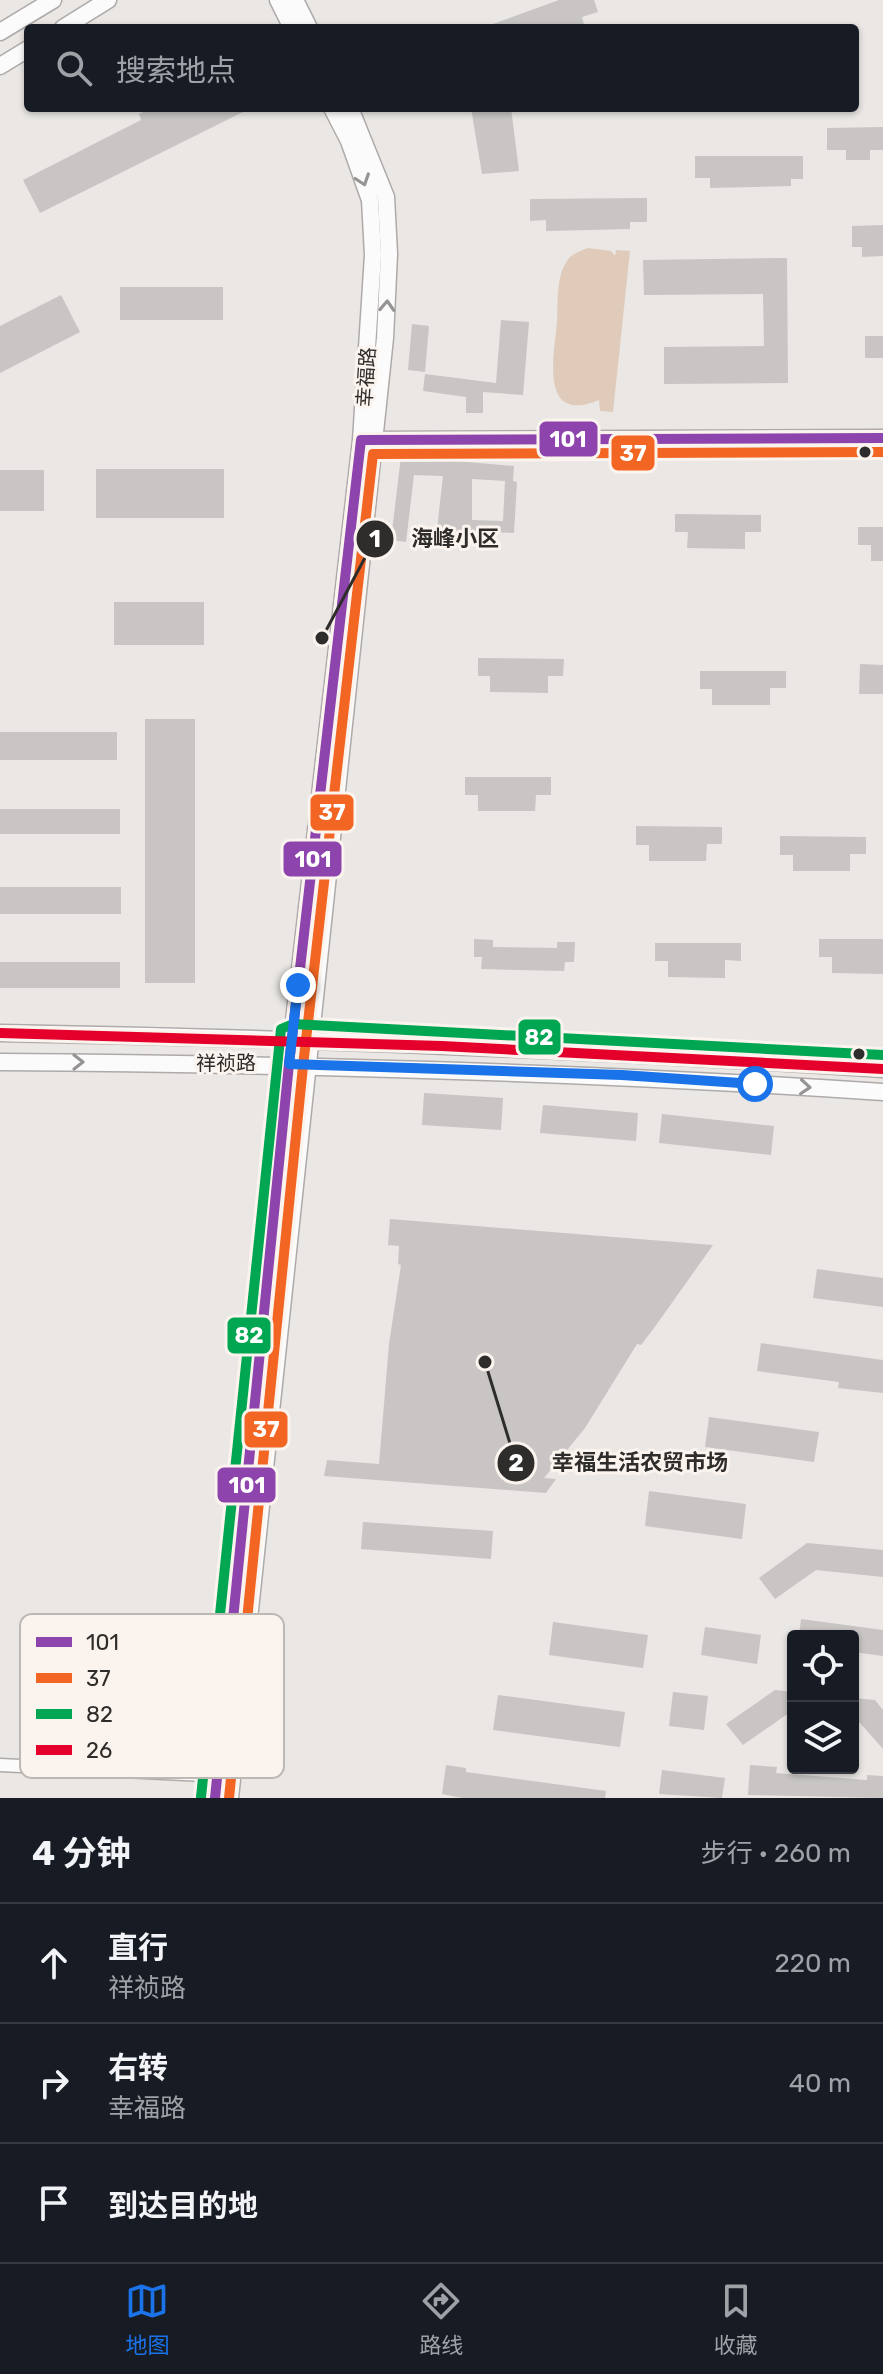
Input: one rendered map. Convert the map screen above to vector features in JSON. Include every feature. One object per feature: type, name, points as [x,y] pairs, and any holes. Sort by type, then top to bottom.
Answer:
[{"type":"main road","points":[[0,32],[53,0]]},
{"type":"main road","points":[[69,24],[108,0]]},
{"type":"main road","points":[[278,0],[290,24]]},
{"type":"main road","points":[[295,0],[307,24]]},
{"type":"main road","points":[[0,66],[24,51]]},
{"type":"main road","name":"幸福路","points":[[240,1614],[289,1064],[369,440],[373,255],[370,200],[349,141],[334,112]]},
{"type":"main road","name":"幸福路","points":[[244,1614],[310,1039],[389,254],[386,197],[352,112]]},
{"type":"main road","points":[[369,440],[883,438]]},
{"type":"main road","name":"祥祯路","points":[[0,1033],[292,1038],[628,1053],[883,1069]]},
{"type":"main road","name":"祥祯路","points":[[0,1062],[289,1064],[622,1075],[883,1092]]},
{"type":"main road","name":"幸福路","points":[[215,1798],[224,1778]]},
{"type":"main road","name":"幸福路","points":[[225,1778],[230,1798]]},
{"type":"street","points":[[0,1765],[20,1766]]},
{"type":"shaded area","points":[[588,248],[611,251],[615,256],[616,250],[630,251],[613,412],[600,411],[599,400],[580,405],[567,403],[554,383],[561,274],[571,256]]},
{"type":"building","points":[[559,0],[594,0],[598,12],[582,17],[584,24],[493,24]]},
{"type":"building","points":[[243,112],[40,213],[23,180],[141,120],[139,114]]},
{"type":"building","points":[[472,112],[512,112],[519,171],[482,174]]},
{"type":"building","points":[[883,127],[883,150],[870,150],[870,160],[846,160],[846,150],[827,150],[827,128]]},
{"type":"building","points":[[695,156],[803,156],[803,179],[791,179],[791,186],[710,188],[710,178],[695,178]]},
{"type":"building","points":[[647,198],[647,222],[630,222],[630,229],[546,231],[546,220],[530,221],[530,199]]},
{"type":"building","points":[[883,225],[883,256],[862,257],[862,247],[852,247],[852,226]]},
{"type":"building","points":[[787,258],[788,383],[664,384],[664,347],[764,346],[763,294],[644,295],[643,260]]},
{"type":"building","points":[[120,287],[223,287],[223,320],[120,320]]},
{"type":"building","points":[[61,295],[80,332],[0,373],[0,326]]},
{"type":"building","points":[[501,320],[529,322],[523,395],[483,392],[483,413],[466,413],[466,397],[423,391],[425,374],[496,383]]},
{"type":"building","points":[[412,324],[429,326],[425,372],[408,370]]},
{"type":"building","points":[[865,336],[883,336],[883,358],[865,358]]},
{"type":"building","points":[[401,456],[514,466],[513,481],[517,482],[514,533],[454,531],[452,540],[436,538],[443,476],[414,475],[406,542],[391,540]],"holes":[[[472,479],[505,481],[503,521],[472,520]]]},
{"type":"building","points":[[96,469],[224,469],[224,518],[96,518]]},
{"type":"building","points":[[0,470],[44,470],[44,511],[0,511]]},
{"type":"building","points":[[675,514],[761,515],[761,532],[745,532],[745,549],[687,548],[688,532],[675,532]]},
{"type":"building","points":[[858,527],[883,527],[883,561],[871,561],[871,545],[858,545]]},
{"type":"building","points":[[114,602],[204,602],[204,645],[114,645]]},
{"type":"building","points":[[478,658],[564,659],[563,676],[548,676],[548,693],[490,692],[490,676],[478,676]]},
{"type":"building","points":[[860,664],[883,665],[883,694],[859,694]]},
{"type":"building","points":[[700,671],[786,671],[786,688],[770,688],[770,705],[712,705],[712,689],[700,689]]},
{"type":"building","points":[[145,719],[195,719],[195,983],[145,983]]},
{"type":"building","points":[[0,732],[117,732],[117,760],[0,760]]},
{"type":"building","points":[[465,777],[551,777],[551,795],[536,795],[535,811],[478,811],[478,795],[465,795]]},
{"type":"building","points":[[0,809],[120,809],[120,834],[0,834]]},
{"type":"building","points":[[636,826],[722,827],[722,844],[707,844],[706,861],[649,861],[649,845],[636,845]]},
{"type":"building","points":[[780,836],[866,837],[866,854],[850,854],[850,871],[793,871],[793,855],[780,855]]},
{"type":"building","points":[[0,887],[121,887],[121,914],[0,914]]},
{"type":"building","points":[[474,939],[493,940],[493,947],[557,948],[557,942],[575,942],[574,962],[565,962],[564,971],[481,969],[482,957],[474,957]]},
{"type":"building","points":[[819,939],[883,939],[883,974],[832,973],[832,957],[819,957]]},
{"type":"building","points":[[655,943],[741,943],[741,961],[725,960],[725,978],[668,977],[668,961],[655,961]]},
{"type":"building","points":[[0,962],[120,962],[120,988],[0,988]]},
{"type":"building","points":[[424,1093],[503,1098],[501,1130],[422,1125]]},
{"type":"building","points":[[543,1105],[638,1113],[636,1141],[540,1133]]},
{"type":"building","points":[[662,1114],[774,1126],[771,1155],[659,1143]]},
{"type":"building","points":[[390,1219],[713,1245],[641,1345],[637,1344],[585,1428],[544,1478],[556,1479],[546,1493],[324,1476],[327,1460],[379,1464],[389,1344],[401,1265],[398,1264],[399,1246],[388,1245]]},
{"type":"building","points":[[817,1269],[883,1278],[883,1307],[813,1298]]},
{"type":"building","points":[[761,1343],[883,1360],[883,1393],[838,1388],[839,1382],[757,1371]]},
{"type":"building","points":[[709,1417],[819,1432],[814,1462],[705,1447]]},
{"type":"building","points":[[649,1491],[746,1504],[742,1539],[645,1526]]},
{"type":"building","points":[[363,1522],[493,1531],[491,1559],[361,1549]]},
{"type":"building","points":[[807,1543],[883,1550],[883,1577],[816,1570],[775,1599],[759,1578]]},
{"type":"building","points":[[801,1619],[883,1630],[883,1656],[859,1653],[859,1630],[800,1630]]},
{"type":"building","points":[[553,1622],[648,1635],[643,1668],[549,1655]]},
{"type":"building","points":[[705,1627],[761,1635],[757,1664],[701,1655]]},
{"type":"building","points":[[775,1690],[787,1691],[787,1715],[743,1745],[726,1724]]},
{"type":"building","points":[[673,1692],[708,1696],[704,1730],[669,1726]]},
{"type":"building","points":[[498,1695],[625,1712],[620,1747],[493,1730]]},
{"type":"building","points":[[859,1699],[875,1700],[883,1710],[883,1749],[860,1723]]},
{"type":"building","points":[[446,1765],[466,1768],[466,1772],[606,1791],[605,1798],[462,1798],[442,1794]]},
{"type":"building","points":[[750,1765],[777,1767],[776,1773],[787,1774],[867,1780],[867,1775],[883,1776],[883,1798],[748,1795]]},
{"type":"building","points":[[662,1770],[725,1778],[722,1798],[659,1794]]},
{"type":"transit line","name":"101","points":[[234,1614],[289,1064],[361,440],[883,438]]},
{"type":"transit line","name":"37","points":[[248,1614],[303,1066],[373,454],[883,452]]},
{"type":"transit line","name":"82","points":[[220,1614],[281,1029],[293,1024],[883,1055]]},
{"type":"transit line","name":"26","points":[[0,1033],[442,1046],[883,1069]]},
{"type":"transit line","name":"82","points":[[201,1797],[203,1778]]},
{"type":"transit line","name":"101","points":[[215,1798],[217,1778]]},
{"type":"transit line","name":"37","points":[[229,1798],[231,1778]]},
{"type":"place","name":"海峰小区","points":[[322,638]]},
{"type":"place","name":"幸福生活农贸市场","points":[[485,1362]]},
{"type":"route","points":[[298,985],[289,1064],[622,1075],[755,1084]]}]
